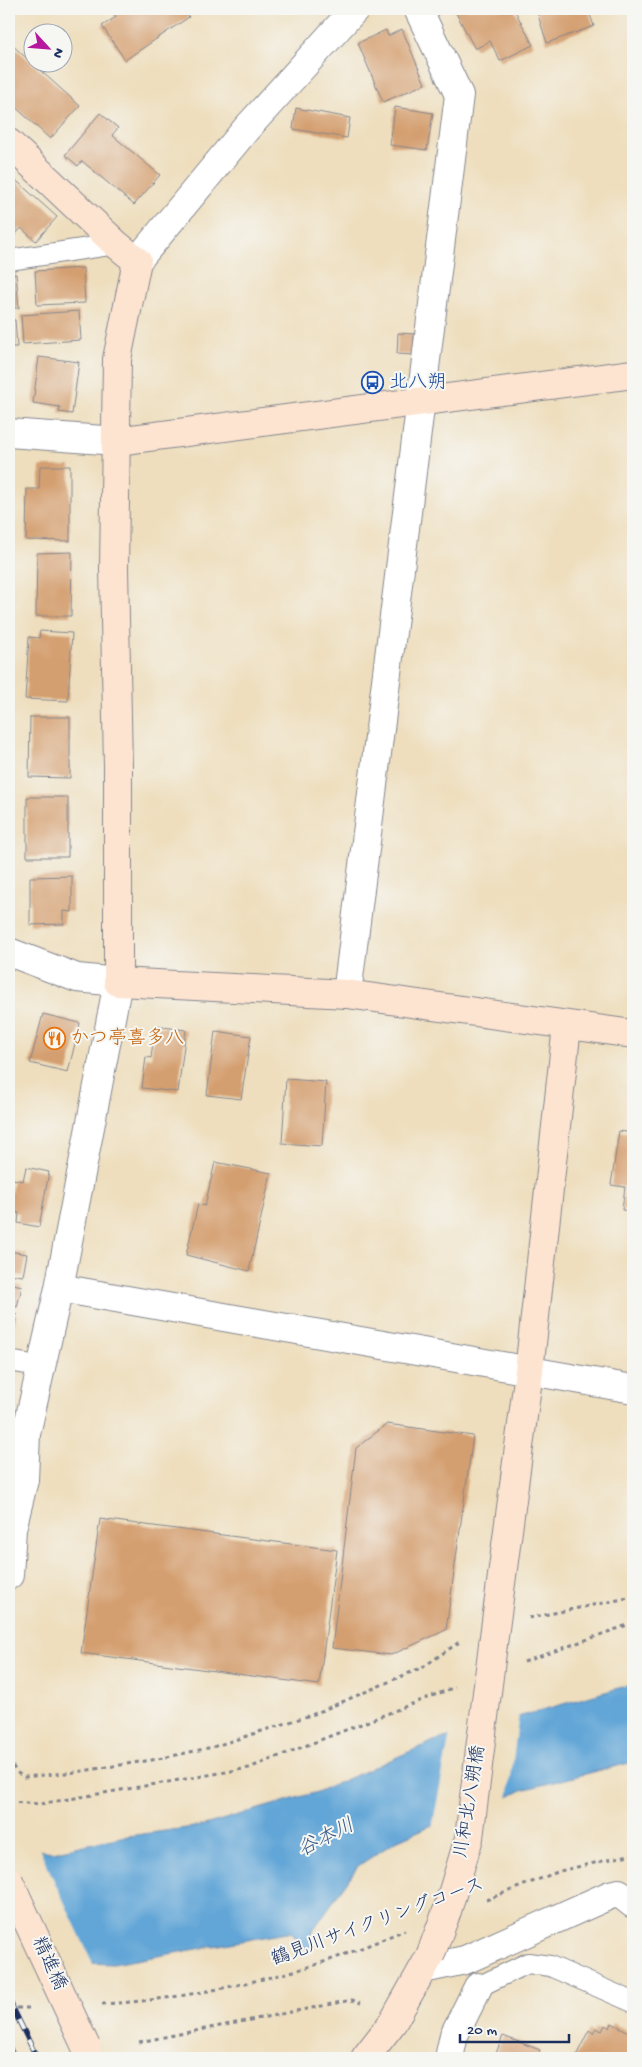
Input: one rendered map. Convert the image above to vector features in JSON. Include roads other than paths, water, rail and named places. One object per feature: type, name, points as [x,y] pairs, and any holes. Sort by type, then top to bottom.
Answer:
[{"type":"street","points":[[9,1575],[12,1529],[24,1480],[26,1434],[43,1367],[118,982],[118,766],[114,569],[117,359],[137,261],[246,128],[355,9]]},
{"type":"street","points":[[347,994],[460,95],[418,9]]},
{"type":"street","points":[[9,143],[116,244],[137,261]]},
{"type":"street","points":[[9,433],[117,441],[633,374]]},
{"type":"street","points":[[9,952],[77,978],[118,982],[347,994],[633,1034]]},
{"type":"street","name":"川和北八朔橋","points":[[365,2058],[393,2022],[426,1962],[447,1911],[469,1838],[529,1371],[567,1026]]},
{"type":"street","points":[[59,1288],[633,1389]]},
{"type":"street","name":"精進橋","points":[[9,1881],[89,2052]]},
{"type":"street","points":[[426,1962],[465,1960],[610,1895],[619,1893],[633,1904]]},
{"type":"street","points":[[449,2058],[454,2035],[478,1987]]},
{"type":"lane","points":[[9,260],[116,244]]},
{"type":"lane","points":[[9,1360],[43,1367]]},
{"type":"lane","points":[[478,1987],[528,1962],[550,1966],[633,2002]]},
{"type":"water","name":"谷本川","points":[[633,1684],[633,1762],[522,1790],[485,1809],[455,1815],[396,1841],[358,1866],[313,1930],[312,1947],[303,1948],[292,1932],[113,1964],[9,1960],[9,1846],[53,1852],[121,1837],[201,1826],[317,1792],[434,1741]]},
{"type":"railway","points":[[9,2000],[37,2058]]},
{"type":"railway","points":[[9,2047],[14,2058]]},
{"type":"place","name":"北八朔","points":[[373,383]]},
{"type":"place","name":"かつ亭喜多八","points":[[54,1039]]}]
